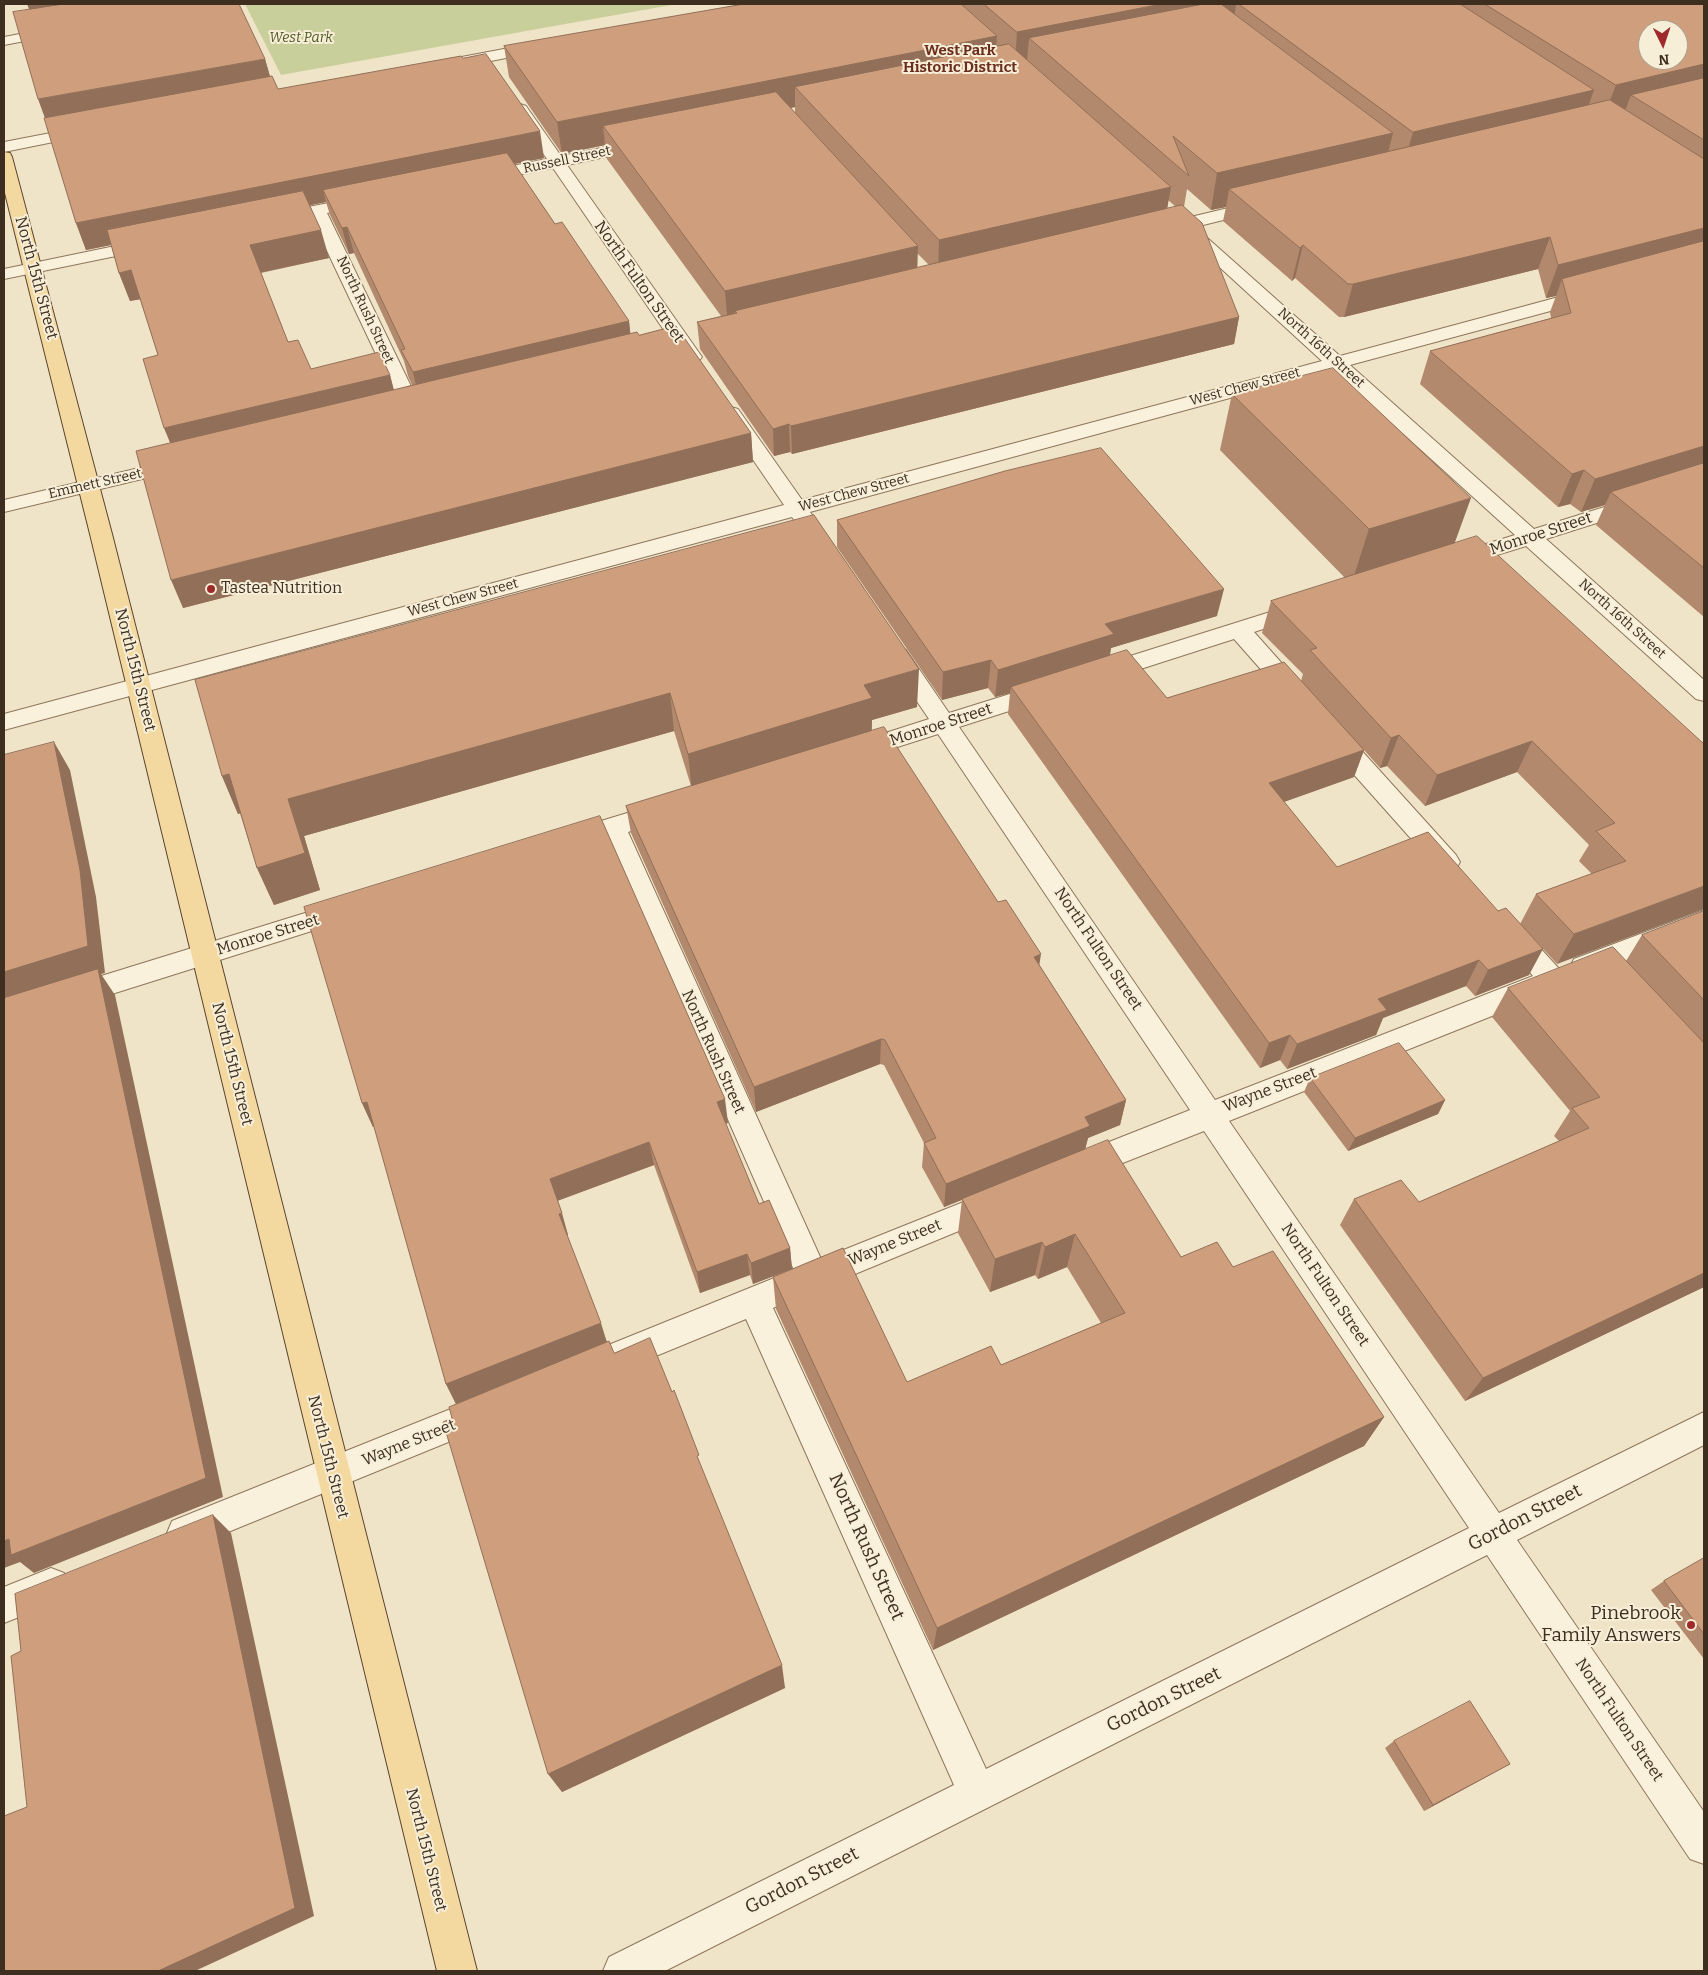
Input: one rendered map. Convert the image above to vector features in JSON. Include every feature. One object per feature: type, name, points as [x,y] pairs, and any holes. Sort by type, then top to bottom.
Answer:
[{"type":"main road","name":"North 15th Street","points":[[4,157],[34,268],[139,686],[332,1474],[457,1971]]},
{"type":"street","points":[[4,41],[70,29]]},
{"type":"street","points":[[436,67],[553,45]]},
{"type":"street","name":"North Fulton Street","points":[[485,58],[556,163],[836,564]]},
{"type":"street","points":[[4,147],[102,128]]},
{"type":"street","name":"Russell Street","points":[[470,180],[654,142]]},
{"type":"street","points":[[259,222],[384,197]]},
{"type":"street","points":[[1144,234],[1277,201]]},
{"type":"street","name":"North Rush Street","points":[[317,210],[412,409]]},
{"type":"street","name":"North 16th Street","points":[[1168,212],[1704,693]]},
{"type":"street","points":[[4,274],[161,242]]},
{"type":"street","name":"West Chew Street","points":[[4,722],[1600,291]]},
{"type":"street","points":[[393,414],[431,404]]},
{"type":"street","name":"Emmett Street","points":[[4,506],[193,461]]},
{"type":"street","name":"Monroe Street","points":[[1436,567],[1704,482]]},
{"type":"street","name":"Monroe Street","points":[[840,756],[1323,602]]},
{"type":"street","points":[[1238,629],[1461,877]]},
{"type":"street","name":"North Fulton Street","points":[[884,636],[1704,1845]]},
{"type":"street","points":[[546,848],[688,803]]},
{"type":"street","name":"North Rush Street","points":[[613,827],[813,1276]]},
{"type":"street","name":"Monroe Street","points":[[4,1017],[366,904]]},
{"type":"street","points":[[1493,914],[1552,980]]},
{"type":"street","name":"Wayne Street","points":[[1053,1178],[1210,1114],[1552,980],[1609,971],[1704,920]]},
{"type":"street","name":"Wayne Street","points":[[589,1369],[1025,1190]]},
{"type":"street","name":"North Rush Street","points":[[754,1301],[977,1793]]},
{"type":"street","name":"Wayne Street","points":[[159,1543],[506,1403]]},
{"type":"street","name":"Gordon Street","points":[[623,1971],[1704,1428]]},
{"type":"street","points":[[4,1605],[77,1576]]},
{"type":"green space","name":"West Park","points":[[245,4],[677,4],[281,75]]},
{"type":"building","points":[[64,4],[239,4],[265,59],[38,99],[13,12]]},
{"type":"building","points":[[744,4],[961,4],[997,36],[557,122],[504,46]]},
{"type":"building","points":[[984,4],[1162,4],[1017,32]]},
{"type":"building","points":[[1204,4],[1221,4],[1393,133],[1217,173],[1173,136],[1189,176],[1029,38]]},
{"type":"building","points":[[1239,4],[1460,4],[1594,90],[1413,132]]},
{"type":"building","points":[[1485,4],[1704,5],[1704,64],[1688,68],[1688,20],[1638,20],[1638,70],[1679,70],[1616,85]]},
{"type":"building","points":[[1009,44],[1171,187],[939,240],[795,87]]},
{"type":"building","points":[[486,54],[540,131],[76,223],[44,118],[272,76],[278,89],[461,56],[463,58]]},
{"type":"building","points":[[1704,78],[1704,140],[1631,95]]},
{"type":"building","points":[[776,92],[918,246],[725,291],[603,126]]},
{"type":"building","points":[[1610,100],[1704,159],[1704,228],[1558,265],[1550,237],[1348,284],[1303,245],[1300,248],[1229,189]]},
{"type":"building","points":[[507,153],[555,224],[562,222],[629,321],[413,372],[401,350],[405,349],[347,227],[342,228],[323,190]]},
{"type":"building","points":[[303,191],[321,230],[250,245],[288,342],[298,340],[311,369],[379,352],[390,375],[164,428],[143,359],[158,355],[131,270],[119,273],[107,230]]},
{"type":"building","points":[[1182,205],[1202,223],[1239,317],[773,429],[697,322],[737,313],[735,311]]},
{"type":"building","points":[[1704,241],[1704,446],[1595,479],[1584,470],[1572,474],[1430,351],[1571,313],[1562,279]]},
{"type":"building","points":[[676,326],[751,433],[171,580],[136,451],[637,332],[639,335]]},
{"type":"building","points":[[1333,368],[1471,498],[1369,529],[1232,394]]},
{"type":"building","points":[[1101,448],[1224,589],[1105,624],[1114,634],[998,670],[991,660],[943,672],[837,520],[1005,471]]},
{"type":"building","points":[[1704,463],[1704,568],[1611,492]]},
{"type":"building","points":[[814,515],[919,669],[864,685],[872,698],[688,754],[670,693],[288,799],[305,853],[257,868],[229,774],[222,776],[195,680]]},
{"type":"building","points":[[1477,536],[1704,744],[1704,886],[1574,934],[1536,894],[1626,861],[1596,831],[1615,823],[1532,741],[1437,775],[1399,735],[1391,738],[1310,650],[1317,648],[1271,601]]},
{"type":"building","points":[[1127,650],[1167,698],[1284,662],[1364,750],[1269,783],[1337,867],[1428,832],[1498,911],[1506,908],[1543,949],[1488,970],[1479,960],[1378,999],[1387,1010],[1297,1044],[1290,1035],[1269,1043],[1011,687]]},
{"type":"building","points":[[884,727],[998,902],[1006,900],[1041,954],[1034,957],[1126,1100],[1085,1117],[1090,1126],[946,1184],[924,1143],[936,1138],[885,1040],[881,1039],[754,1087],[626,806]]},
{"type":"building","points":[[54,742],[80,870],[88,946],[4,972],[4,755]]},
{"type":"building","points":[[600,816],[725,1099],[717,1102],[759,1204],[769,1200],[790,1248],[751,1263],[747,1254],[697,1272],[649,1142],[550,1179],[562,1213],[559,1214],[601,1323],[446,1384],[367,1102],[362,1103],[304,907]]},
{"type":"building","points":[[1704,911],[1704,1000],[1642,935]]},
{"type":"building","points":[[1613,947],[1704,1043],[1704,1273],[1483,1378],[1354,1199],[1401,1180],[1419,1202],[1589,1128],[1572,1108],[1600,1097],[1508,988]]},
{"type":"building","points":[[98,969],[206,1478],[11,1555],[9,1539],[4,1541],[4,998]]},
{"type":"building","points":[[1399,1043],[1445,1100],[1355,1138],[1310,1078]]},
{"type":"building","points":[[1108,1140],[1181,1257],[1217,1242],[1233,1267],[1273,1251],[1384,1417],[937,1628],[773,1277],[843,1248],[907,1382],[991,1346],[1001,1365],[1125,1313],[1075,1234],[1045,1247],[1042,1242],[995,1259],[962,1199]]},
{"type":"building","points":[[650,1338],[672,1392],[674,1390],[699,1455],[697,1456],[782,1665],[548,1774],[443,1422],[452,1418],[449,1407],[609,1341],[614,1353]]},
{"type":"building","points":[[213,1515],[295,1908],[158,1971],[4,1971],[4,1816],[27,1807],[11,1656],[21,1651],[15,1594]]},
{"type":"building","points":[[1704,1558],[1704,1634],[1664,1581]]},
{"type":"building","points":[[1470,1701],[1510,1764],[1433,1805],[1394,1741]]},
{"type":"place","name":"Tastea Nutrition","points":[[211,589]]},
{"type":"place","name":"Pinebrook Family Answers","points":[[1691,1625]]},
{"type":"district","name":"West Park Historic District","points":[[960,60]]}]
